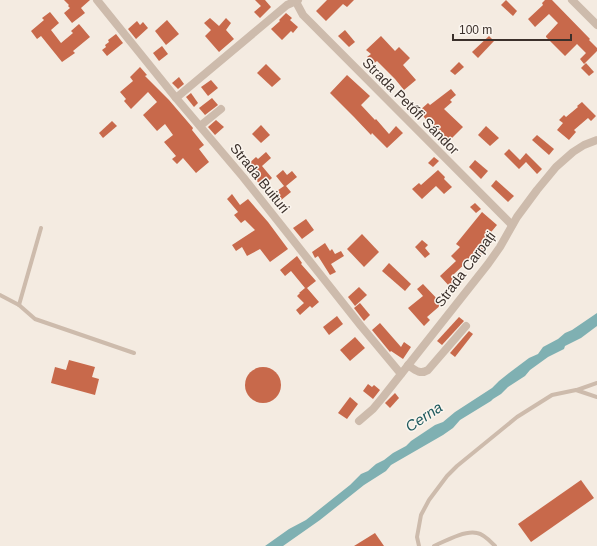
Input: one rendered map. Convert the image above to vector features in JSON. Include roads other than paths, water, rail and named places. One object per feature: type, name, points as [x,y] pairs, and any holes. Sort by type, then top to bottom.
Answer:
[{"type":"street","name":"Strada Buituri","points":[[97,0],[279,222],[401,374]]},
{"type":"street","points":[[572,0],[597,25]]},
{"type":"street","points":[[176,98],[287,5],[297,1]]},
{"type":"street","name":"Strada Petőfi Sándor","points":[[297,1],[303,16],[512,225]]},
{"type":"street","points":[[200,126],[221,109]]},
{"type":"street","name":"Strada Carpați","points":[[359,421],[373,409],[488,264],[500,247],[512,225],[537,190],[556,167],[584,144],[597,140]]},
{"type":"street","points":[[408,365],[421,373],[428,370],[466,326]]},
{"type":"lane","points":[[19,305],[41,228]]},
{"type":"lane","points":[[0,295],[19,305],[34,319],[134,353]]},
{"type":"lane","points":[[419,546],[417,537],[421,515],[429,500],[442,482],[457,466],[517,417],[552,395],[576,390],[597,383]]},
{"type":"lane","points":[[576,390],[597,397]]},
{"type":"lane","points":[[434,546],[452,538],[477,533],[486,537],[495,546]]},
{"type":"water","points":[[597,313],[597,326],[581,338],[565,346],[564,349],[548,357],[501,394],[460,420],[453,428],[391,465],[386,471],[364,485],[320,520],[283,546],[265,546],[289,529],[306,520],[350,485],[361,474],[406,446],[435,425],[443,422],[455,412],[492,388],[529,358],[538,354],[543,347],[558,339]]},
{"type":"water label","name":"Cerna","points":[[424,417]]}]
